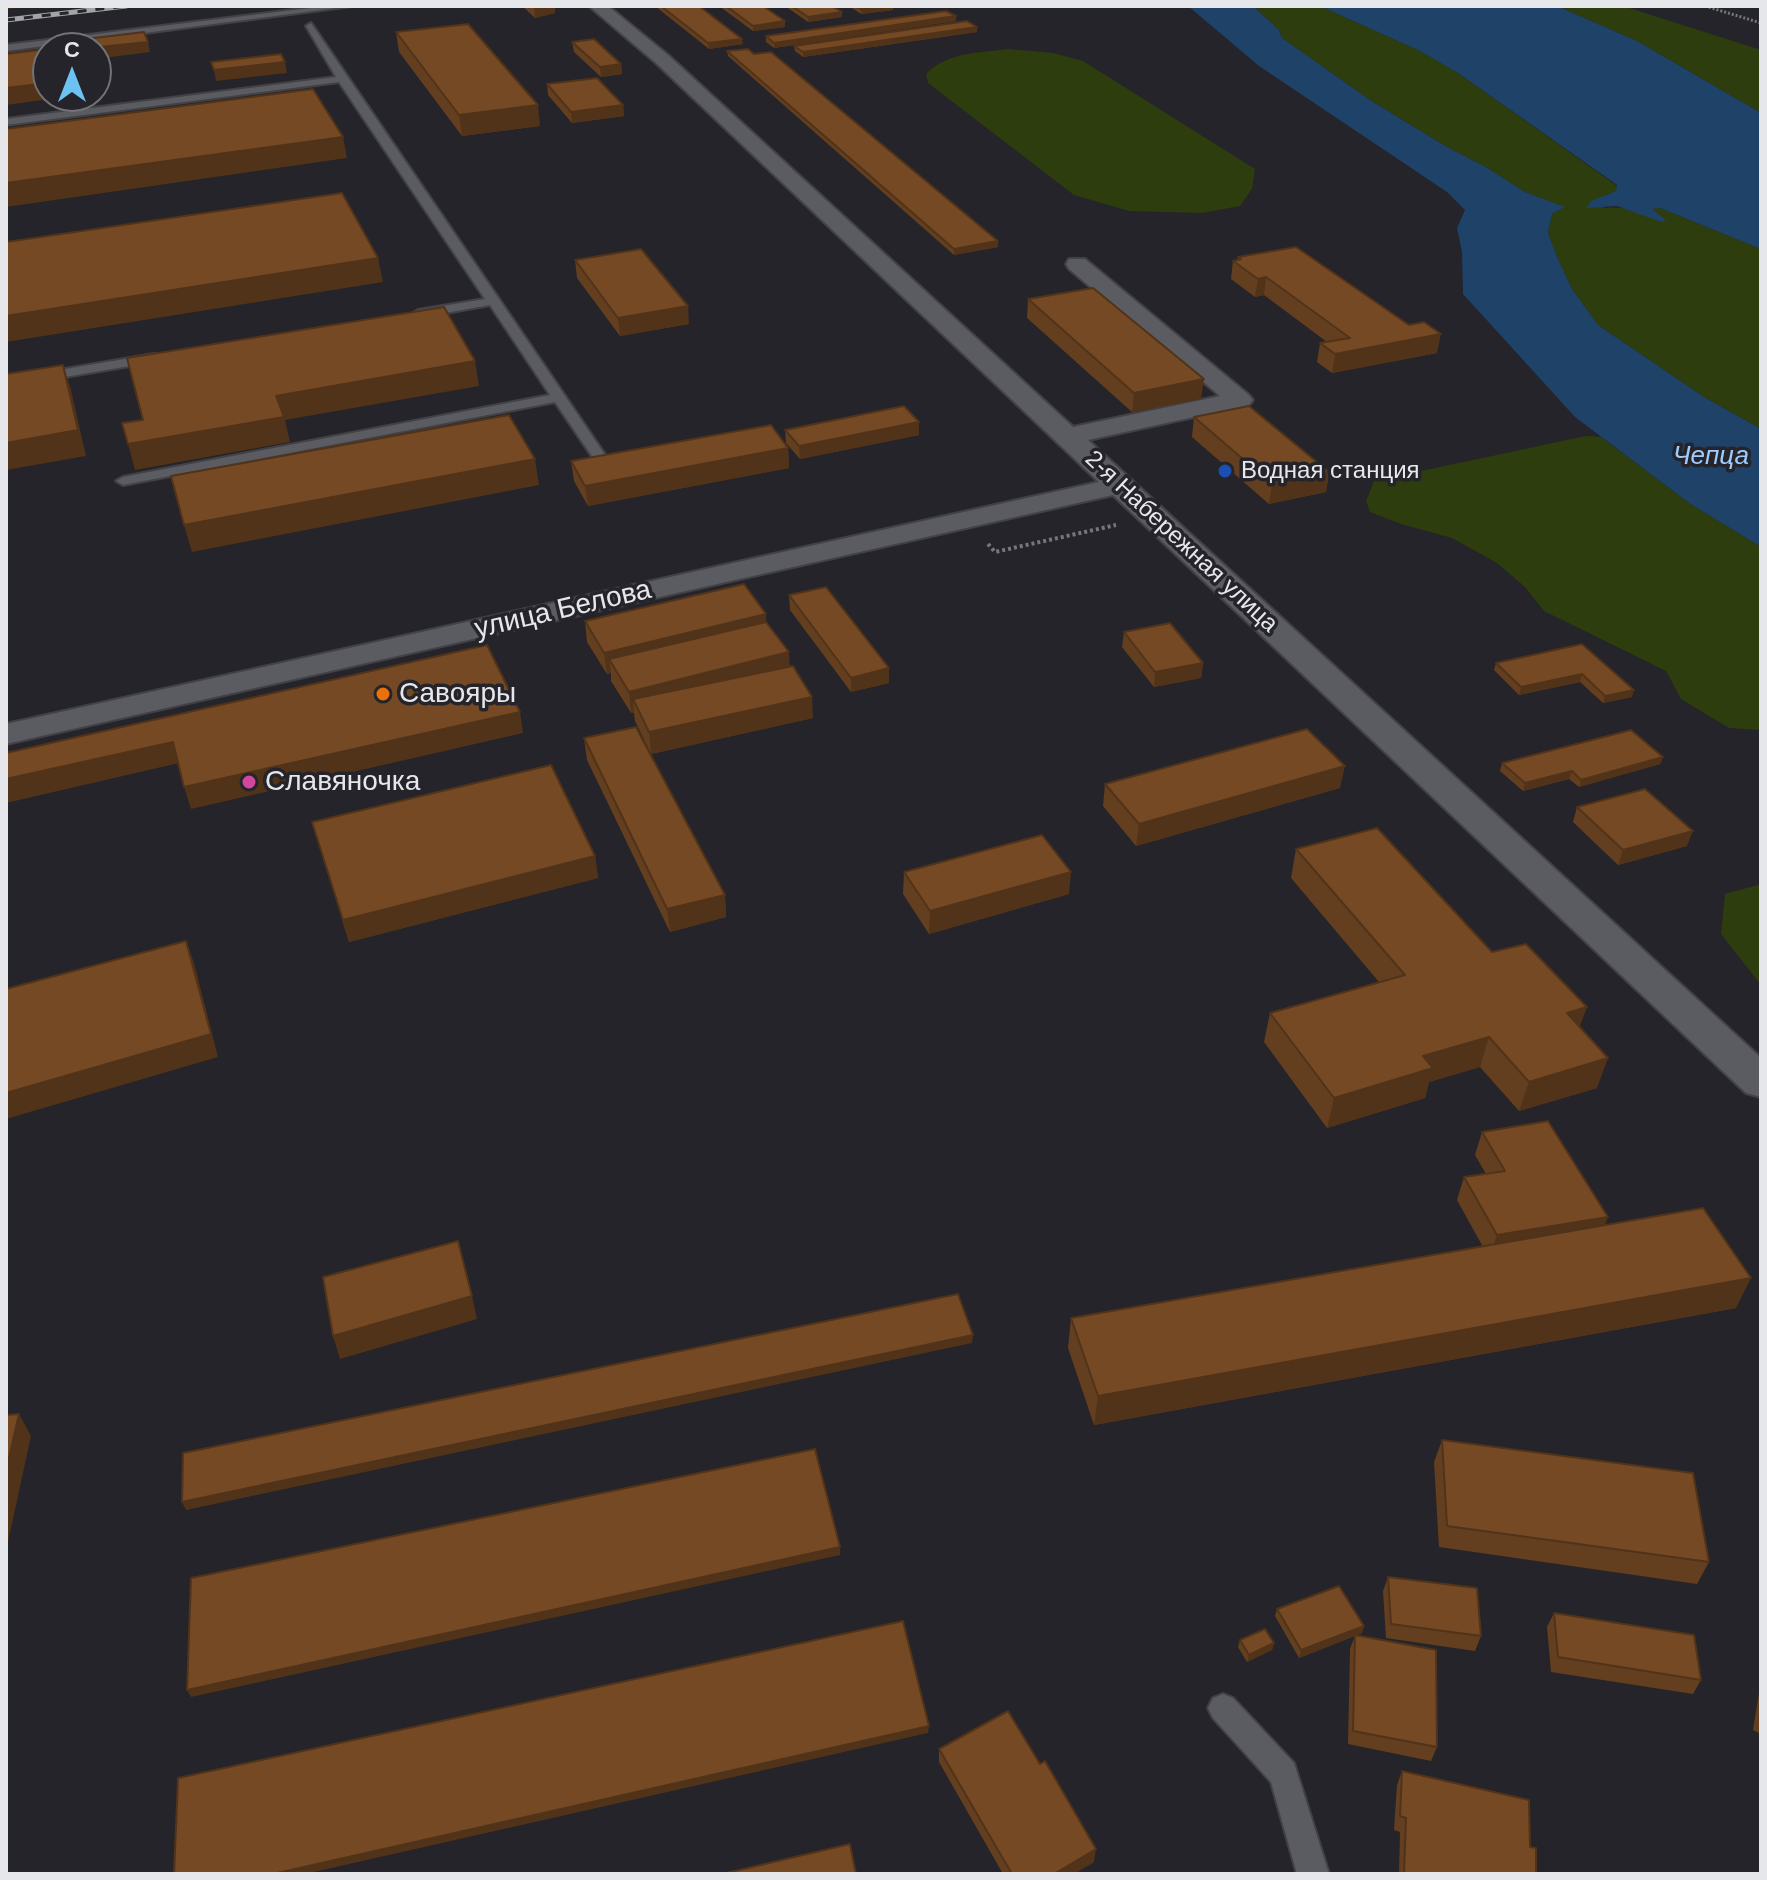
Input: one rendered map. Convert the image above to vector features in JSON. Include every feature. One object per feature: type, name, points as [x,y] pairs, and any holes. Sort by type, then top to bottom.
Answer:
[{"type":"street","name":"2-я Набережная улица","points":[[598,6],[662,59],[1761,1082]]},
{"type":"street","points":[[1068,436],[1240,400],[1077,264]]},
{"type":"street","name":"улица Белова","points":[[6,734],[1121,485]]},
{"type":"lane","points":[[6,48],[348,6]]},
{"type":"lane","points":[[311,26],[342,79],[605,465]]},
{"type":"lane","points":[[6,122],[342,79]]},
{"type":"lane","points":[[399,317],[493,301]]},
{"type":"lane","points":[[6,383],[163,357]]},
{"type":"lane","points":[[123,481],[559,397]]},
{"type":"lane","points":[[1223,1708],[1283,1774],[1313,1874]]},
{"type":"path","points":[[1705,6],[1761,23]]},
{"type":"green space","points":[[1253,6],[1320,6],[1420,51],[1458,73],[1617,186],[1616,191],[1604,196],[1604,208],[1626,209],[1661,222],[1650,208],[1660,208],[1761,249],[1761,429],[1704,397],[1598,325],[1572,289],[1548,233],[1552,214],[1564,207],[1525,192],[1373,102],[1282,38],[1279,30]]},
{"type":"green space","points":[[1557,6],[1623,6],[1761,50],[1761,113],[1637,41]]},
{"type":"green space","points":[[1008,49],[1053,53],[1083,61],[1255,169],[1252,189],[1240,206],[1202,213],[1129,211],[1074,195],[928,83],[926,74],[944,61]]},
{"type":"green space","points":[[1586,436],[1601,437],[1689,503],[1761,547],[1761,730],[1729,728],[1681,699],[1666,671],[1544,611],[1525,587],[1497,563],[1452,538],[1370,512],[1366,501],[1374,481]]},
{"type":"green space","points":[[1761,884],[1761,985],[1721,934],[1725,894]]},
{"type":"water","name":"Чепца","points":[[1188,6],[1253,6],[1279,30],[1282,38],[1373,102],[1525,192],[1565,207],[1552,214],[1548,233],[1572,289],[1598,325],[1704,397],[1761,429],[1761,547],[1689,503],[1575,417],[1463,294],[1462,252],[1457,228],[1465,210],[1447,192],[1259,66]]},
{"type":"water","points":[[1320,6],[1557,6],[1637,41],[1761,113],[1761,249],[1660,208],[1652,209],[1666,220],[1661,222],[1617,206],[1586,208],[1591,201],[1616,191],[1617,185],[1458,73],[1420,51]]},
{"type":"building","points":[[661,6],[699,6],[742,39],[708,43]]},
{"type":"building","points":[[726,6],[763,6],[785,21],[753,26]]},
{"type":"building","points":[[792,6],[832,6],[842,12],[808,17]]},
{"type":"building","points":[[856,6],[884,6],[861,9]]},
{"type":"building","points":[[946,11],[956,16],[774,43],[766,36]]},
{"type":"building","points":[[967,21],[977,27],[803,52],[794,46]]},
{"type":"building","points":[[468,24],[538,105],[459,115],[396,32]]},
{"type":"building","points":[[144,32],[148,42],[112,46],[112,36]]},
{"type":"building","points":[[594,39],[621,64],[600,67],[572,42]]},
{"type":"building","points":[[748,49],[754,54],[771,52],[998,241],[954,249],[727,51]]},
{"type":"building","points":[[32,51],[32,85],[6,88],[6,54]]},
{"type":"building","points":[[281,54],[285,62],[214,70],[211,62]]},
{"type":"building","points":[[597,78],[623,105],[571,112],[547,84]]},
{"type":"building","points":[[313,89],[343,137],[6,183],[6,129]]},
{"type":"building","points":[[342,193],[378,258],[6,316],[6,242]]},
{"type":"building","points":[[1296,247],[1409,325],[1424,322],[1441,334],[1335,354],[1320,343],[1350,338],[1266,277],[1258,279],[1233,261],[1241,259],[1238,257]]},
{"type":"building","points":[[641,249],[688,306],[618,318],[575,260]]},
{"type":"building","points":[[1093,288],[1204,379],[1134,393],[1028,299]]},
{"type":"building","points":[[444,307],[475,361],[276,396],[284,417],[128,444],[122,423],[143,420],[127,358]]},
{"type":"building","points":[[63,365],[78,430],[6,443],[6,374]]},
{"type":"building","points":[[904,406],[919,422],[799,446],[785,430]]},
{"type":"building","points":[[1249,406],[1329,472],[1272,484],[1194,417]]},
{"type":"building","points":[[509,415],[535,459],[184,525],[171,476]]},
{"type":"building","points":[[771,425],[788,448],[585,486],[571,461]]},
{"type":"building","points":[[744,584],[766,614],[604,653],[585,621]]},
{"type":"building","points":[[826,587],[889,668],[851,678],[789,595]]},
{"type":"building","points":[[766,622],[789,652],[629,692],[609,659]]},
{"type":"building","points":[[1170,623],[1203,663],[1155,672],[1124,632]]},
{"type":"building","points":[[1582,644],[1634,690],[1605,696],[1582,674],[1521,687],[1496,663]]},
{"type":"building","points":[[487,645],[520,712],[184,787],[173,742],[6,779],[6,753]]},
{"type":"building","points":[[793,666],[812,697],[649,732],[633,699]]},
{"type":"building","points":[[636,727],[725,895],[667,909],[584,738]]},
{"type":"building","points":[[1307,729],[1345,766],[1139,824],[1105,784]]},
{"type":"building","points":[[1631,730],[1663,757],[1581,780],[1572,771],[1525,783],[1502,763]]},
{"type":"building","points":[[551,765],[595,856],[343,920],[312,822]]},
{"type":"building","points":[[1645,789],[1693,831],[1623,850],[1577,807]]},
{"type":"building","points":[[1377,828],[1492,952],[1526,944],[1587,1007],[1567,1013],[1608,1058],[1529,1082],[1489,1037],[1423,1056],[1433,1068],[1334,1098],[1270,1013],[1405,975],[1296,849]]},
{"type":"building","points":[[1042,835],[1071,872],[930,911],[904,872]]},
{"type":"building","points":[[186,941],[211,1034],[6,1093],[6,989]]},
{"type":"building","points":[[1548,1121],[1608,1217],[1497,1235],[1464,1177],[1505,1171],[1482,1132]]},
{"type":"building","points":[[1703,1208],[1751,1278],[1098,1396],[1071,1318]]},
{"type":"building","points":[[458,1241],[472,1296],[333,1336],[323,1277]]},
{"type":"building","points":[[958,1294],[973,1335],[182,1502],[183,1453]]},
{"type":"building","points":[[19,1414],[6,1471],[6,1415]]},
{"type":"building","points":[[1442,1440],[1693,1473],[1709,1562],[1447,1526]]},
{"type":"building","points":[[815,1449],[840,1547],[187,1690],[191,1578]]},
{"type":"building","points":[[1388,1577],[1477,1588],[1481,1636],[1391,1624]]},
{"type":"building","points":[[1339,1586],[1364,1626],[1301,1650],[1277,1609]]},
{"type":"building","points":[[1554,1613],[1694,1635],[1701,1680],[1558,1657]]},
{"type":"building","points":[[903,1621],[929,1726],[273,1874],[174,1874],[178,1778]]},
{"type":"building","points":[[1265,1629],[1274,1643],[1249,1655],[1240,1640]]},
{"type":"building","points":[[1355,1635],[1436,1650],[1437,1747],[1353,1731]]},
{"type":"building","points":[[1008,1711],[1040,1764],[1045,1761],[1096,1849],[1054,1874],[1012,1874],[939,1749]]},
{"type":"building","points":[[1402,1771],[1529,1800],[1530,1847],[1536,1848],[1536,1874],[1404,1874],[1406,1818],[1400,1816]]},
{"type":"building","points":[[850,1844],[856,1874],[722,1874]]},
{"type":"railway","points":[[6,20],[126,6]]},
{"type":"place","name":"Водная станция","points":[[1225,471]]},
{"type":"place","name":"Савояры","points":[[383,694]]},
{"type":"place","name":"Славяночка","points":[[249,782]]}]
